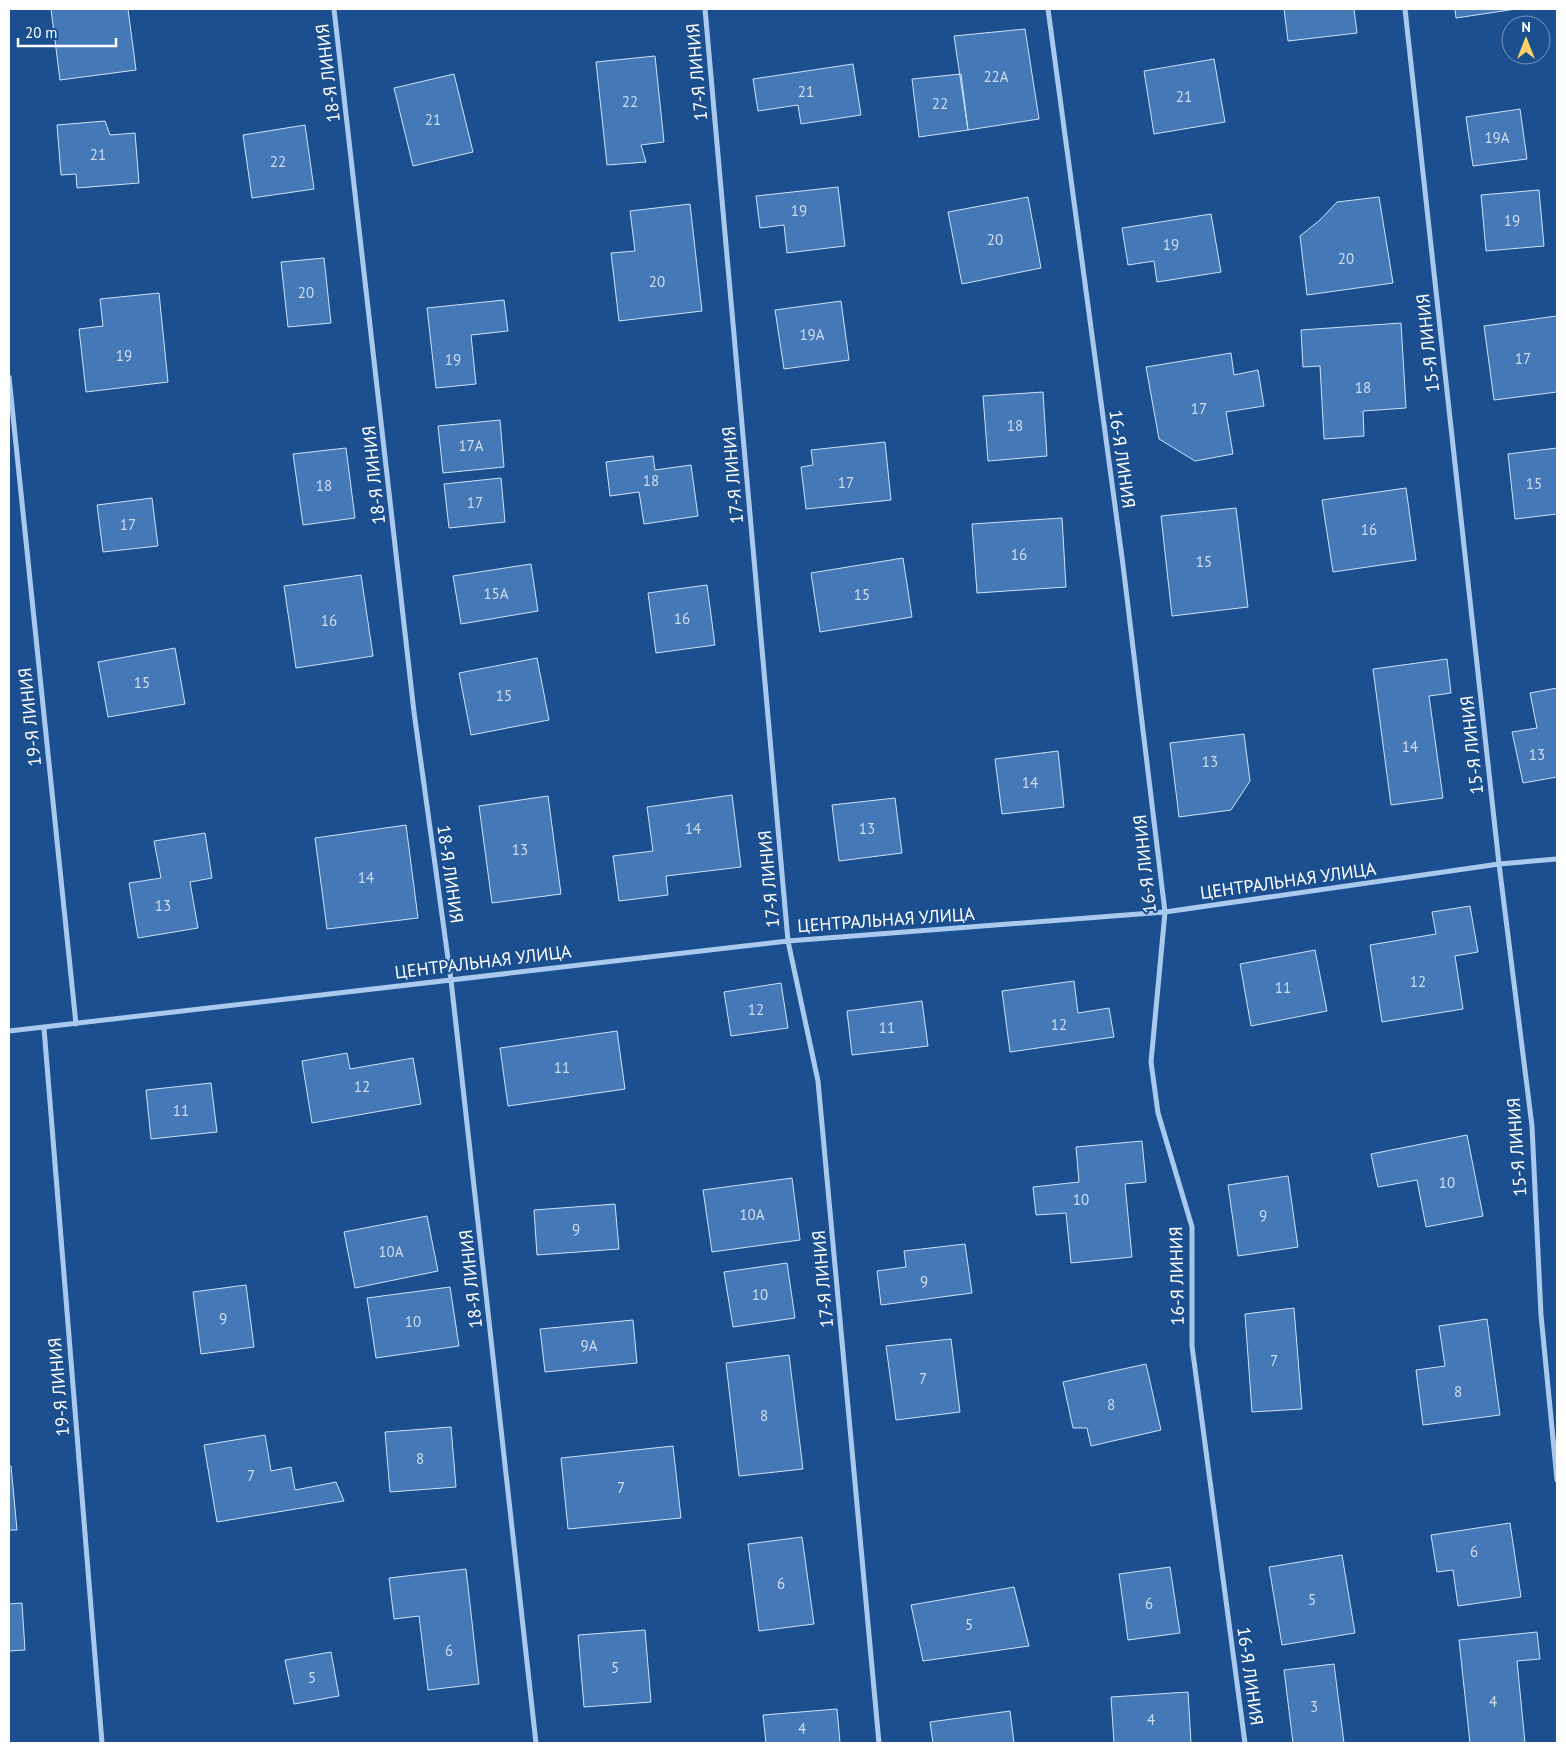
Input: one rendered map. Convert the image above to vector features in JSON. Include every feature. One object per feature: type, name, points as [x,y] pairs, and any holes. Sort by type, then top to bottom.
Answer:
[{"type":"street","name":"18-Я ЛИНИЯ","points":[[334,9],[414,712],[451,980],[536,1743]]},
{"type":"street","name":"17-Я ЛИНИЯ","points":[[705,9],[788,941],[818,1081],[879,1743]]},
{"type":"street","name":"16-Я ЛИНИЯ","points":[[1048,9],[1121,556],[1165,912],[1151,1062],[1158,1113],[1192,1227],[1192,1346],[1245,1743]]},
{"type":"street","name":"15-Я ЛИНИЯ","points":[[1405,9],[1499,864],[1532,1126],[1541,1315],[1557,1480]]},
{"type":"street","name":"19-Я ЛИНИЯ","points":[[9,377],[76,1024]]},
{"type":"street","name":"ЦЕНТРАЛЬНАЯ УЛИЦА","points":[[9,1031],[788,941],[1165,912],[1499,864],[1557,859]]},
{"type":"street","name":"19-Я ЛИНИЯ","points":[[44,1028],[102,1743]]},
{"type":"building","points":[[51,9],[128,9],[136,70],[60,80]]},
{"type":"building","points":[[1284,9],[1354,9],[1357,33],[1288,41]]},
{"type":"building","points":[[1455,9],[1516,9],[1456,18]]},
{"type":"building","points":[[1025,29],[1039,119],[968,130],[954,36]]},
{"type":"building","points":[[655,56],[664,142],[641,145],[646,162],[607,165],[596,62]]},
{"type":"building","points":[[1214,59],[1225,122],[1154,134],[1144,71]]},
{"type":"building","points":[[853,64],[861,115],[801,124],[798,105],[758,111],[753,79]]},
{"type":"building","points":[[454,74],[473,152],[413,166],[394,88]]},
{"type":"building","points":[[961,74],[968,130],[919,137],[912,79]]},
{"type":"building","points":[[1520,109],[1527,159],[1473,166],[1466,117]]},
{"type":"building","points":[[105,121],[110,135],[135,133],[139,183],[77,188],[76,174],[61,175],[57,125]]},
{"type":"building","points":[[305,125],[314,189],[252,198],[243,135]]},
{"type":"building","points":[[838,187],[845,246],[787,253],[784,225],[760,228],[756,196]]},
{"type":"building","points":[[1539,190],[1544,246],[1486,251],[1481,195]]},
{"type":"building","points":[[1028,197],[1041,268],[962,284],[948,212]]},
{"type":"building","points":[[1379,197],[1393,283],[1307,295],[1300,236],[1320,220],[1337,202]]},
{"type":"building","points":[[690,204],[702,311],[619,321],[611,253],[635,251],[630,211]]},
{"type":"building","points":[[1211,214],[1221,272],[1157,282],[1154,261],[1128,265],[1122,228]]},
{"type":"building","points":[[324,258],[331,323],[288,327],[281,262]]},
{"type":"building","points":[[159,293],[168,382],[86,392],[79,329],[103,326],[100,299]]},
{"type":"building","points":[[504,300],[508,331],[471,335],[476,384],[436,388],[427,308]]},
{"type":"building","points":[[841,301],[849,360],[784,369],[775,310]]},
{"type":"building","points":[[1557,316],[1557,392],[1494,400],[1484,326]]},
{"type":"building","points":[[1401,323],[1406,408],[1363,411],[1364,436],[1324,439],[1320,366],[1303,367],[1301,330]]},
{"type":"building","points":[[1231,353],[1234,375],[1258,370],[1264,406],[1226,412],[1233,454],[1195,461],[1159,439],[1146,367]]},
{"type":"building","points":[[1043,392],[1047,456],[988,461],[983,396]]},
{"type":"building","points":[[500,420],[504,467],[443,473],[438,426]]},
{"type":"building","points":[[885,442],[891,500],[806,509],[801,467],[813,465],[811,450]]},
{"type":"building","points":[[346,448],[355,518],[303,525],[293,454]]},
{"type":"building","points":[[1557,448],[1557,514],[1515,519],[1508,454]]},
{"type":"building","points":[[653,456],[655,470],[691,465],[698,516],[644,524],[639,492],[610,496],[606,462]]},
{"type":"building","points":[[501,478],[505,522],[449,528],[444,484]]},
{"type":"building","points":[[1406,488],[1416,560],[1333,572],[1322,500]]},
{"type":"building","points":[[152,498],[158,546],[103,552],[97,505]]},
{"type":"building","points":[[1236,508],[1248,607],[1172,616],[1161,516]]},
{"type":"building","points":[[1062,518],[1066,587],[977,593],[972,524]]},
{"type":"building","points":[[903,558],[912,617],[820,632],[811,573]]},
{"type":"building","points":[[531,564],[538,611],[461,624],[453,576]]},
{"type":"building","points":[[361,575],[373,656],[296,668],[284,586]]},
{"type":"building","points":[[707,585],[715,645],[656,653],[648,593]]},
{"type":"building","points":[[175,648],[185,704],[108,717],[98,662]]},
{"type":"building","points":[[537,658],[549,720],[471,735],[459,673]]},
{"type":"building","points":[[1447,659],[1451,693],[1429,696],[1443,798],[1391,805],[1373,669]]},
{"type":"building","points":[[1557,688],[1557,777],[1523,783],[1512,732],[1537,728],[1530,693]]},
{"type":"building","points":[[1244,734],[1250,781],[1231,810],[1179,817],[1170,743]]},
{"type":"building","points":[[1058,751],[1064,807],[1002,814],[995,759]]},
{"type":"building","points":[[732,795],[741,867],[666,876],[668,895],[619,901],[613,856],[653,851],[647,807]]},
{"type":"building","points":[[548,796],[561,894],[492,903],[479,806]]},
{"type":"building","points":[[895,798],[902,853],[839,861],[832,805]]},
{"type":"building","points":[[406,825],[418,918],[327,929],[315,838]]},
{"type":"building","points":[[205,833],[212,878],[190,882],[198,928],[138,938],[129,883],[161,878],[154,841]]},
{"type":"building","points":[[1470,906],[1478,952],[1455,956],[1463,1009],[1382,1022],[1370,945],[1436,934],[1432,912]]},
{"type":"building","points":[[1315,950],[1327,1011],[1251,1026],[1240,964]]},
{"type":"building","points":[[1074,981],[1078,1013],[1109,1008],[1114,1037],[1010,1052],[1002,991]]},
{"type":"building","points":[[781,983],[788,1028],[731,1036],[724,992]]},
{"type":"building","points":[[922,1001],[928,1046],[852,1055],[847,1011]]},
{"type":"building","points":[[617,1031],[625,1089],[508,1106],[500,1048]]},
{"type":"building","points":[[347,1053],[350,1069],[413,1058],[421,1104],[312,1123],[302,1061]]},
{"type":"building","points":[[211,1083],[217,1132],[151,1139],[146,1090]]},
{"type":"building","points":[[1467,1135],[1483,1216],[1426,1227],[1417,1180],[1378,1187],[1371,1154]]},
{"type":"building","points":[[1142,1141],[1146,1182],[1125,1184],[1132,1257],[1071,1263],[1066,1213],[1036,1215],[1033,1187],[1079,1182],[1076,1147]]},
{"type":"building","points":[[1288,1176],[1298,1247],[1238,1256],[1228,1185]]},
{"type":"building","points":[[792,1178],[800,1240],[712,1252],[703,1190]]},
{"type":"building","points":[[615,1204],[619,1249],[537,1255],[534,1210]]},
{"type":"building","points":[[427,1216],[438,1271],[355,1288],[344,1232]]},
{"type":"building","points":[[965,1244],[972,1293],[881,1305],[877,1271],[906,1267],[904,1251]]},
{"type":"building","points":[[787,1263],[795,1318],[733,1327],[724,1272]]},
{"type":"building","points":[[246,1285],[254,1347],[201,1354],[193,1292]]},
{"type":"building","points":[[450,1287],[459,1346],[376,1358],[367,1298]]},
{"type":"building","points":[[1294,1308],[1302,1409],[1252,1412],[1245,1314]]},
{"type":"building","points":[[1487,1319],[1500,1415],[1423,1425],[1416,1370],[1445,1366],[1439,1326]]},
{"type":"building","points":[[633,1320],[637,1363],[545,1372],[540,1329]]},
{"type":"building","points":[[951,1339],[960,1412],[896,1420],[886,1346]]},
{"type":"building","points":[[789,1355],[803,1469],[739,1476],[726,1363]]},
{"type":"building","points":[[1146,1364],[1161,1430],[1091,1446],[1087,1428],[1073,1428],[1063,1382]]},
{"type":"building","points":[[451,1427],[456,1487],[390,1492],[385,1432]]},
{"type":"building","points":[[265,1435],[271,1471],[291,1467],[295,1490],[336,1482],[344,1501],[217,1522],[204,1445]]},
{"type":"building","points":[[673,1446],[681,1518],[568,1529],[561,1458]]},
{"type":"building","points":[[9,1466],[11,1466],[17,1530],[9,1530]]},
{"type":"building","points":[[1510,1523],[1521,1597],[1458,1606],[1453,1570],[1437,1572],[1431,1535]]},
{"type":"building","points":[[802,1537],[814,1624],[759,1631],[748,1544]]},
{"type":"building","points":[[1342,1555],[1355,1633],[1282,1645],[1269,1567]]},
{"type":"building","points":[[1170,1567],[1180,1633],[1128,1640],[1119,1574]]},
{"type":"building","points":[[466,1569],[479,1684],[428,1690],[419,1616],[394,1619],[389,1578]]},
{"type":"building","points":[[1014,1587],[1029,1646],[923,1661],[911,1605]]},
{"type":"building","points":[[22,1603],[25,1650],[9,1651],[9,1604]]},
{"type":"building","points":[[645,1630],[651,1702],[584,1707],[578,1635]]},
{"type":"building","points":[[1537,1632],[1540,1659],[1517,1661],[1525,1743],[1470,1743],[1459,1640]]},
{"type":"building","points":[[331,1652],[339,1696],[294,1704],[285,1660]]},
{"type":"building","points":[[1334,1664],[1344,1743],[1293,1743],[1284,1670]]},
{"type":"building","points":[[1188,1692],[1191,1743],[1114,1743],[1111,1697]]},
{"type":"building","points":[[837,1709],[840,1743],[766,1743],[763,1715]]},
{"type":"building","points":[[1010,1711],[1014,1743],[933,1743],[930,1722]]}]
